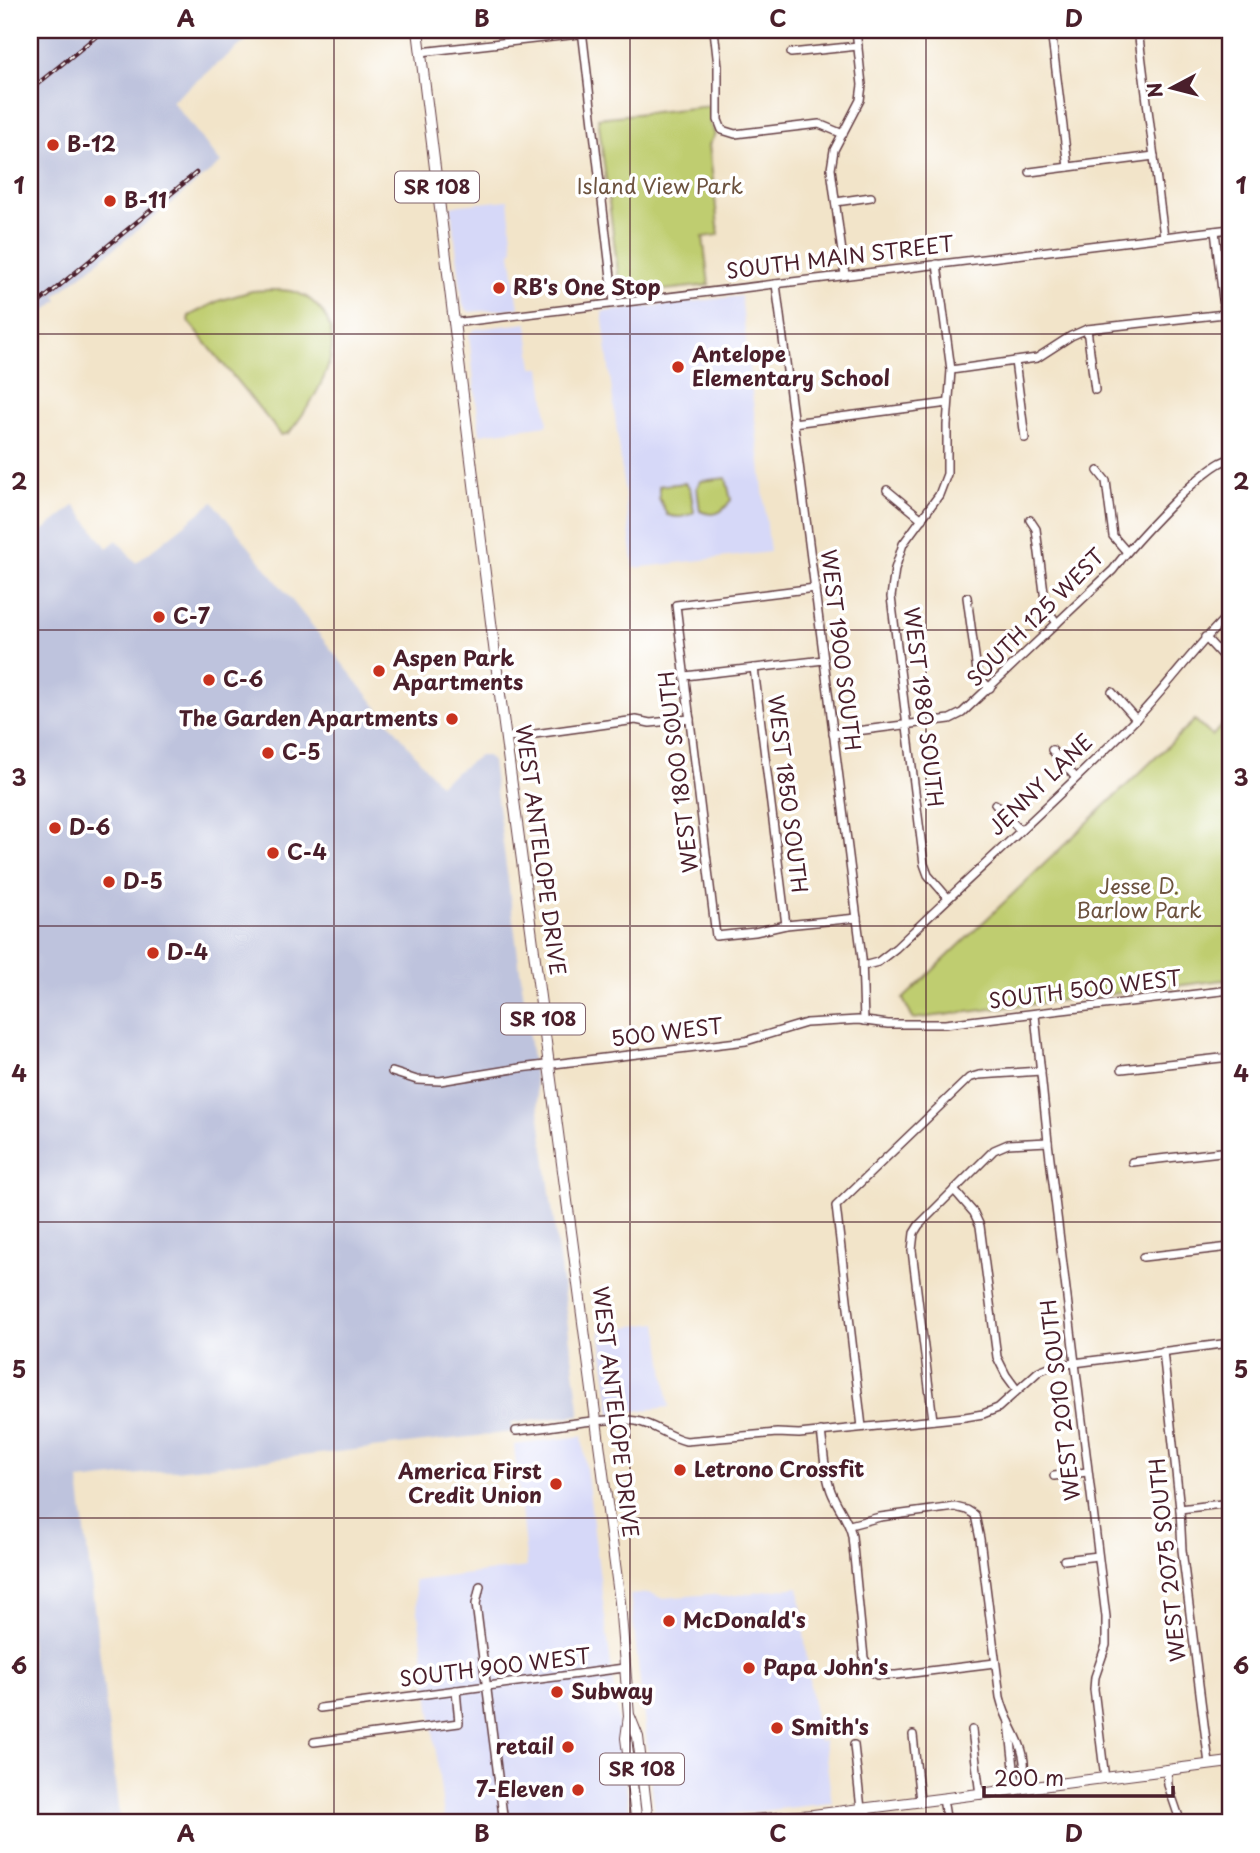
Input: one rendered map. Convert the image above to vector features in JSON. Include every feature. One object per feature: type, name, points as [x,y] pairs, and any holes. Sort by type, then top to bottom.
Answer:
[{"type":"main road","name":"SR 108","points":[[418,30],[453,323]]},
{"type":"main road","name":"WEST ANTELOPE DRIVE","points":[[453,323],[620,1602],[629,1717],[626,1738],[636,1823]]},
{"type":"main road","name":"WEST ANTELOPE DRIVE","points":[[629,1717],[638,1737],[648,1823]]},
{"type":"main road","points":[[715,1823],[813,1815],[1230,1762]]},
{"type":"street","points":[[421,52],[614,30]]},
{"type":"street","points":[[714,30],[718,66],[718,120],[722,130],[735,134],[819,124],[843,134]]},
{"type":"street","points":[[845,275],[832,160],[834,150],[860,100],[862,85],[856,30]]},
{"type":"street","points":[[1051,30],[1068,167]]},
{"type":"street","points":[[1138,30],[1164,237]]},
{"type":"street","points":[[1229,30],[1230,39]]},
{"type":"street","points":[[583,32],[614,303]]},
{"type":"street","points":[[791,53],[858,46]]},
{"type":"street","points":[[1030,172],[1154,156]]},
{"type":"street","points":[[836,202],[871,197]]},
{"type":"street","name":"SOUTH MAIN STREET","points":[[453,323],[1230,229]]},
{"type":"street","points":[[1215,231],[1230,359]]},
{"type":"street","name":"WEST 1980 SOUTH","points":[[937,264],[951,370],[947,474],[939,495],[903,544],[895,569],[891,597],[924,864],[928,875],[947,898]]},
{"type":"street","name":"WEST 1900 SOUTH","points":[[776,284],[863,966],[864,1021]]},
{"type":"street","points":[[951,370],[1037,358],[1087,329],[1225,314]]},
{"type":"street","points":[[1087,329],[1095,390]]},
{"type":"street","points":[[1015,361],[1025,438]]},
{"type":"street","points":[[793,423],[948,402]]},
{"type":"street","name":"SOUTH 125 WEST","points":[[833,734],[950,719],[962,713],[1113,570],[1126,551],[1209,470],[1230,459]]},
{"type":"street","points":[[1098,471],[1106,481],[1113,536],[1126,551]]},
{"type":"street","points":[[887,490],[922,519]]},
{"type":"street","points":[[1030,520],[1037,529],[1046,608],[1057,623]]},
{"type":"street","name":"WEST 1800 SOUTH","points":[[786,925],[755,932],[716,936],[676,605],[815,588]]},
{"type":"street","points":[[967,597],[977,671],[979,678],[990,688]]},
{"type":"street","name":"JENNY LANE","points":[[863,966],[878,962],[887,955],[1136,719],[1177,675],[1205,637],[1230,613]]},
{"type":"street","points":[[1205,637],[1230,664]]},
{"type":"street","points":[[685,676],[824,660]]},
{"type":"street","name":"WEST 1850 SOUTH","points":[[754,668],[786,925]]},
{"type":"street","points":[[1112,692],[1136,719]]},
{"type":"street","points":[[506,738],[636,720],[650,723],[690,719]]},
{"type":"street","points":[[1052,750],[1075,777]]},
{"type":"street","points":[[995,804],[1020,830]]},
{"type":"street","points":[[786,925],[857,918]]},
{"type":"street","name":"SOUTH 500 WEST","points":[[945,1024],[1230,990]]},
{"type":"street","name":"WEST 2010 SOUTH","points":[[1035,1015],[1107,1635],[1094,1689],[1105,1779]]},
{"type":"street","name":"500 WEST","points":[[392,1072],[417,1080],[440,1081],[746,1041],[806,1023],[864,1021],[888,1024],[945,1024]]},
{"type":"street","points":[[1122,1069],[1230,1057]]},
{"type":"street","points":[[862,1427],[836,1206],[969,1078],[1041,1071]]},
{"type":"street","points":[[933,1420],[912,1250],[914,1233],[925,1217],[1000,1146],[1048,1142]]},
{"type":"street","points":[[1132,1162],[1230,1152]]},
{"type":"street","points":[[954,1191],[978,1219],[997,1357],[1017,1390]]},
{"type":"street","points":[[1143,1257],[1230,1247]]},
{"type":"street","points":[[516,1431],[620,1420],[639,1422],[658,1429],[673,1439],[686,1441],[933,1420],[990,1412],[1007,1401],[1039,1371],[1051,1366],[1230,1343]]},
{"type":"street","name":"WEST 2075 SOUTH","points":[[1163,1351],[1182,1550],[1209,1764]]},
{"type":"street","points":[[821,1431],[826,1476],[834,1499],[850,1525],[864,1658],[872,1672],[878,1675],[896,1675],[995,1663]]},
{"type":"street","points":[[1054,1476],[1087,1472]]},
{"type":"street","points":[[1180,1509],[1230,1503]]},
{"type":"street","points":[[850,1525],[880,1517],[955,1507],[974,1514],[981,1539],[1002,1707],[1009,1722],[1014,1777],[1022,1790]]},
{"type":"street","points":[[1064,1560],[1098,1556]]},
{"type":"street","points":[[480,1586],[477,1604],[504,1823]]},
{"type":"street","name":"SOUTH 900 WEST","points":[[320,1708],[624,1668]]},
{"type":"street","points":[[314,1742],[459,1723],[456,1690]]},
{"type":"street","points":[[972,1730],[980,1795]]},
{"type":"street","points":[[913,1735],[920,1801]]},
{"type":"street","points":[[854,1745],[861,1809]]},
{"type":"street","points":[[1167,1770],[1168,1785],[1181,1823]]},
{"type":"street","points":[[943,1799],[947,1823]]},
{"type":"shaded area","points":[[30,30],[259,30],[172,101],[221,163],[55,296],[58,300],[30,324]]},
{"type":"shaded area","points":[[508,200],[513,248],[511,253],[519,308],[469,312],[463,305],[451,206]]},
{"type":"shaded area","points":[[741,296],[770,552],[634,568],[602,312]]},
{"type":"shaded area","points":[[527,323],[533,368],[541,368],[548,425],[480,434],[469,335],[475,329]]},
{"type":"shaded area","points":[[213,502],[439,784],[479,756],[487,756],[492,762],[580,1415],[512,1423],[513,1432],[79,1481],[120,1823],[30,1823],[30,541],[75,505],[107,548],[117,540],[136,563]]},
{"type":"shaded area","points":[[658,1323],[669,1407],[611,1414],[600,1330]]},
{"type":"shaded area","points":[[582,1436],[631,1823],[445,1823],[414,1581],[527,1567],[514,1445]]},
{"type":"shaded area","points":[[799,1587],[810,1687],[819,1741],[824,1741],[832,1803],[656,1823],[630,1595],[651,1593],[661,1598],[713,1594],[722,1597]]},
{"type":"green space","name":"Island View Park","points":[[710,106],[710,124],[715,134],[709,145],[719,235],[703,237],[709,285],[621,295],[598,118]]},
{"type":"green space","points":[[285,290],[305,296],[318,307],[328,322],[332,338],[331,355],[318,389],[289,433],[281,435],[188,321],[189,316],[218,301],[252,291]]},
{"type":"green space","points":[[726,478],[731,500],[728,504],[722,511],[714,514],[700,511],[697,487],[701,481]]},
{"type":"green space","points":[[685,483],[690,488],[694,512],[681,517],[667,515],[659,498],[659,486]]},
{"type":"green space","name":"Jesse D. Barlow Park","points":[[1230,716],[1230,979],[913,1019],[903,999],[1195,720],[1212,736]]},
{"type":"railway","points":[[30,90],[104,30]]},
{"type":"railway","points":[[30,310],[196,173]]},
{"type":"railway","points":[[30,1000],[34,996]]},
{"type":"place","name":"B-12","points":[[53,145]]},
{"type":"place","name":"B-11","points":[[110,201]]},
{"type":"place","name":"RB's One Stop","points":[[499,288]]},
{"type":"place","name":"Antelope Elementary School","points":[[678,367]]},
{"type":"place","name":"C-7","points":[[159,617]]},
{"type":"place","name":"Aspen Park Apartments","points":[[379,671]]},
{"type":"place","name":"C-6","points":[[209,680]]},
{"type":"place","name":"The Garden Apartments","points":[[452,719]]},
{"type":"place","name":"C-5","points":[[268,753]]},
{"type":"place","name":"D-6","points":[[55,828]]},
{"type":"place","name":"C-4","points":[[273,853]]},
{"type":"place","name":"D-5","points":[[109,882]]},
{"type":"place","name":"D-4","points":[[153,953]]},
{"type":"place","name":"Letrono Crossfit","points":[[680,1470]]},
{"type":"place","name":"America First Credit Union","points":[[556,1484]]},
{"type":"place","name":"McDonald's","points":[[669,1621]]},
{"type":"place","name":"Papa John's","points":[[749,1668]]},
{"type":"place","name":"Subway","points":[[557,1692]]},
{"type":"place","name":"Smith's","points":[[777,1728]]},
{"type":"place","name":"retail","points":[[568,1747]]},
{"type":"place","name":"7-Eleven","points":[[578,1790]]}]
